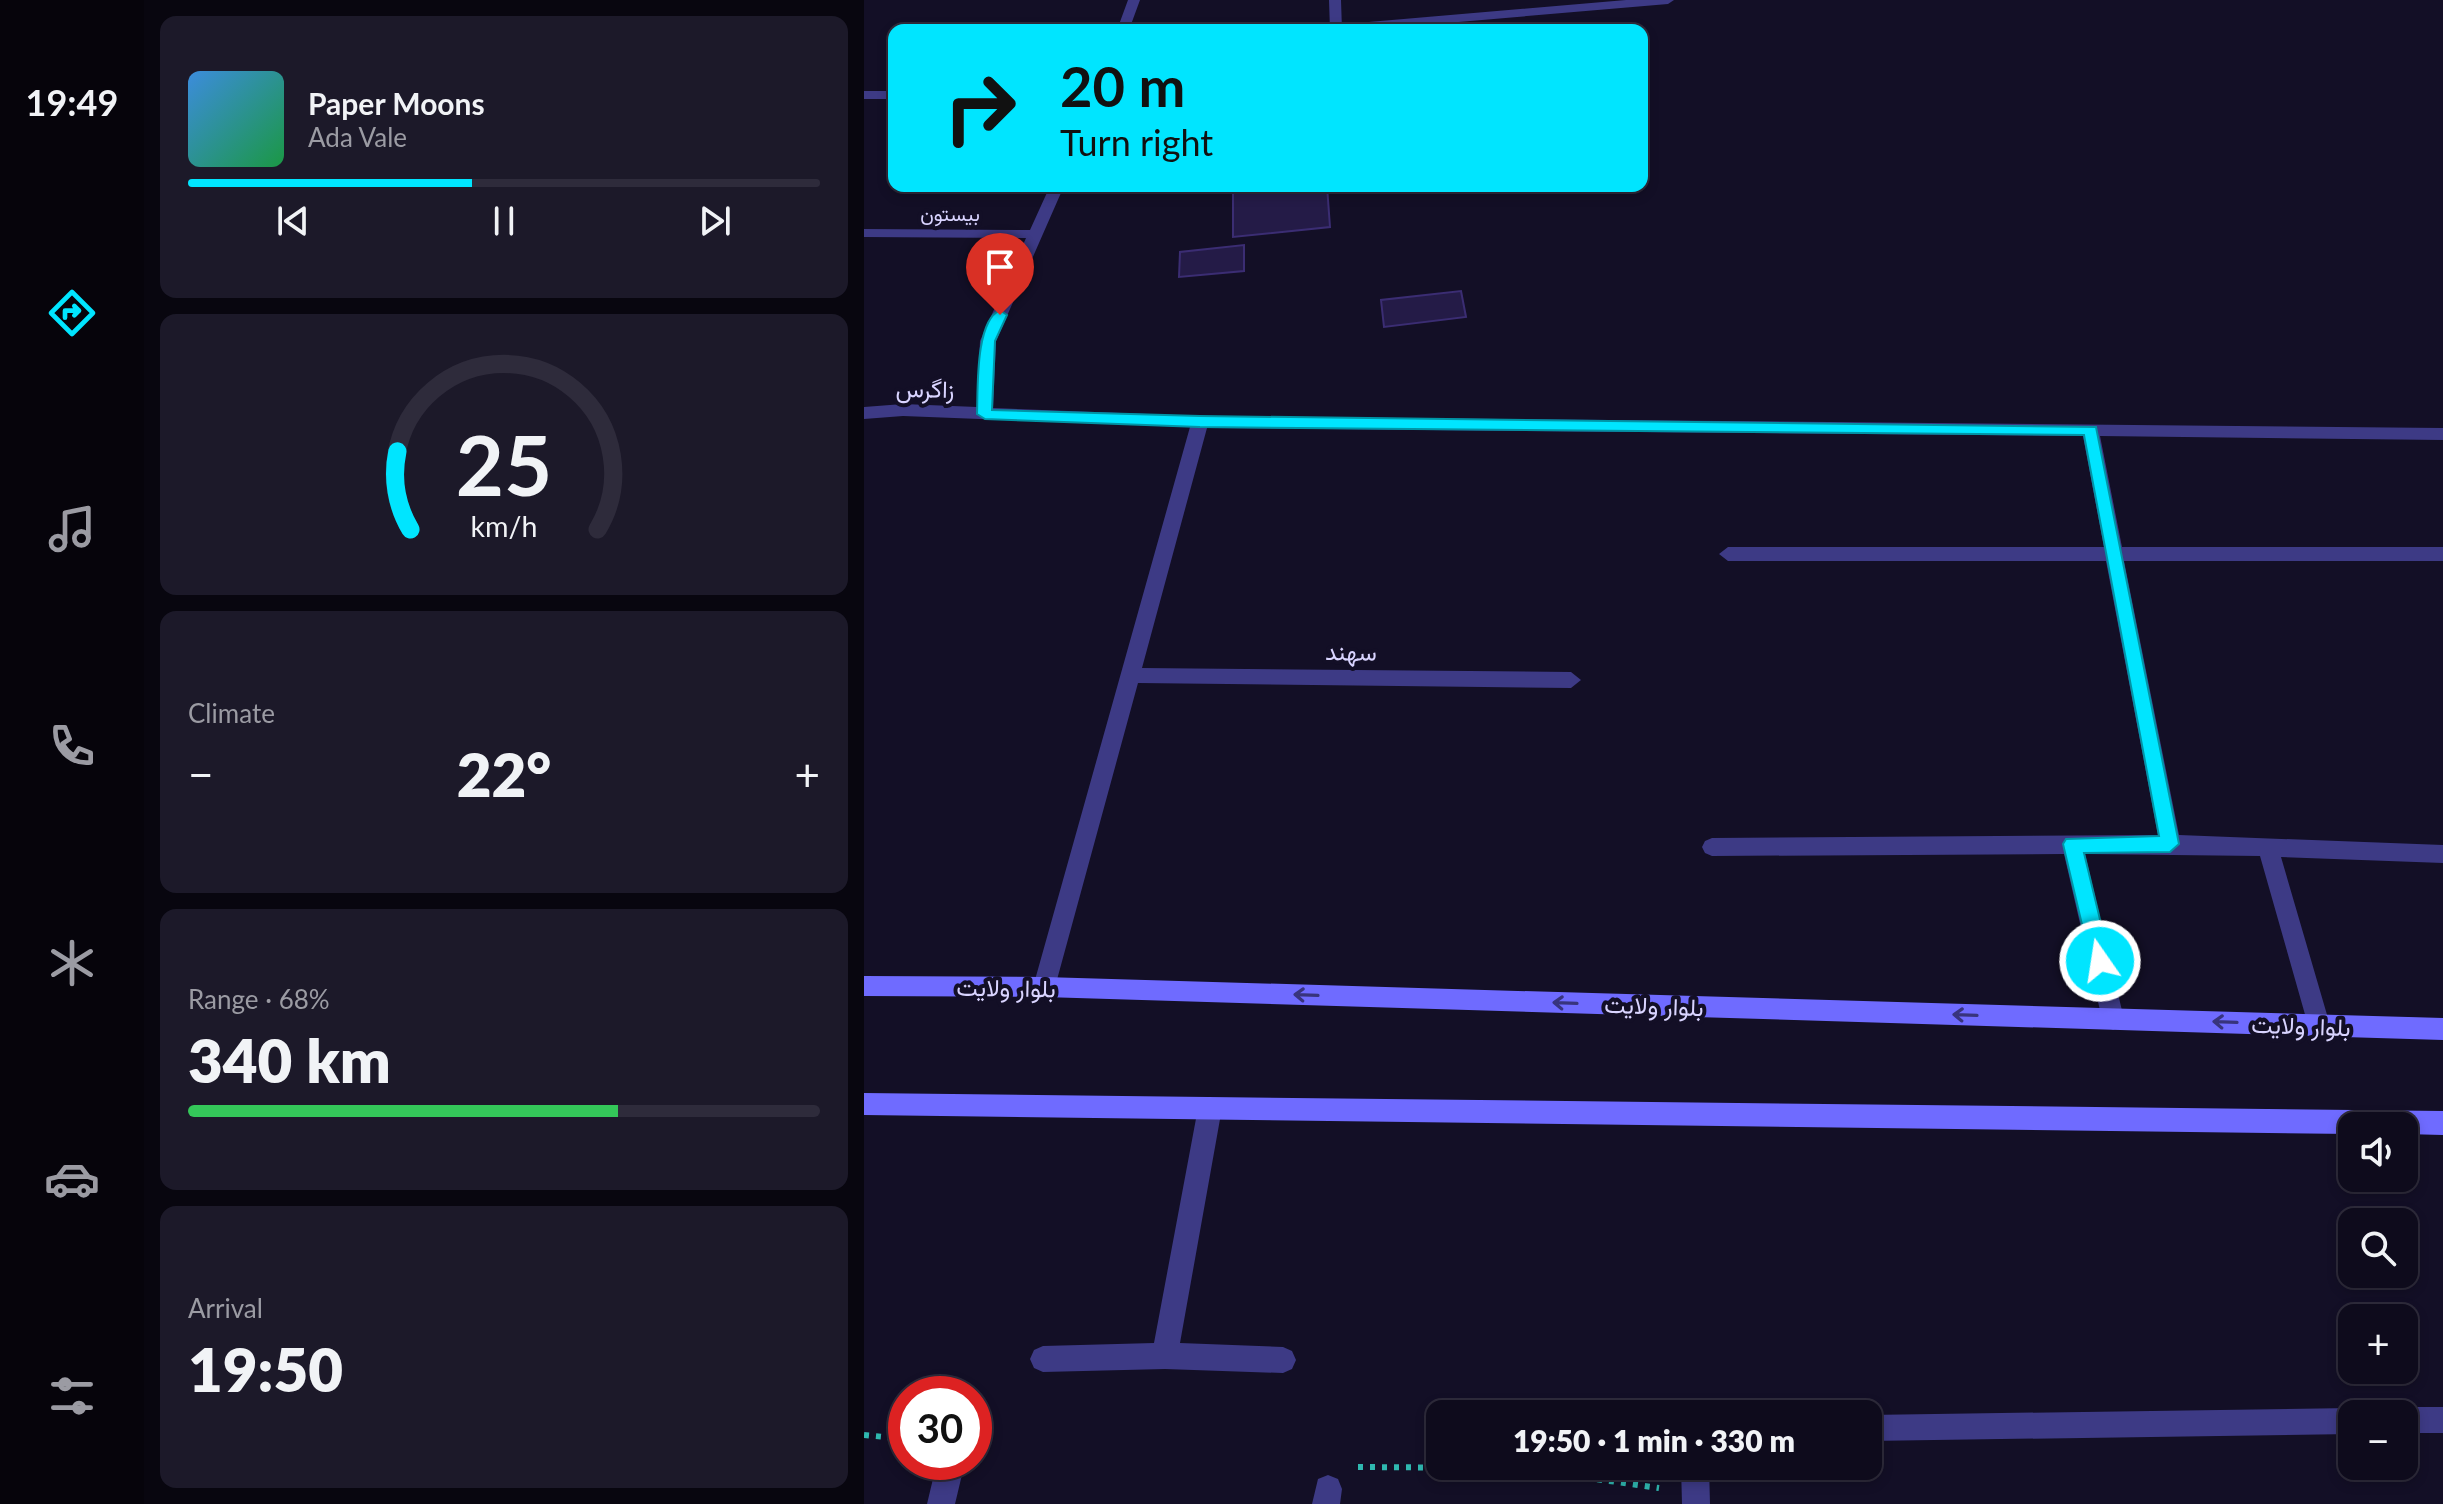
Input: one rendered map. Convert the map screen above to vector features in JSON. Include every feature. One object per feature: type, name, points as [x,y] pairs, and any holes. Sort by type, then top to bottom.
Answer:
[{"type":"street","points":[[1125,24],[1134,0]]},
{"type":"street","points":[[1332,24],[1335,0]]},
{"type":"street","points":[[1398,24],[1668,0]]},
{"type":"street","points":[[864,95],[888,95]]},
{"type":"street","points":[[985,414],[988,341],[1054,192]]},
{"type":"street","name":"بیستون","points":[[864,233],[1035,234]]},
{"type":"street","name":"زاگرس","points":[[864,413],[903,410],[1200,422],[2443,434]]},
{"type":"street","points":[[1044,987],[1200,422]]},
{"type":"street","points":[[2090,430],[2170,844]]},
{"type":"street","points":[[1728,554],[2443,554]]},
{"type":"street","name":"سهند","points":[[1130,675],[1571,680]]},
{"type":"street","points":[[2072,844],[2113,1019]]},
{"type":"street","points":[[1712,847],[2170,844],[2443,854]]},
{"type":"street","points":[[2268,848],[2319,1025]]},
{"type":"street","name":"بلوار ولایت","points":[[864,986],[1044,987],[2443,1029]]},
{"type":"street","points":[[864,1104],[2443,1123]]},
{"type":"street","points":[[1165,1356],[1210,1108]]},
{"type":"street","points":[[1043,1359],[1165,1356],[1283,1360]]},
{"type":"street","points":[[2418,1420],[2443,1420]]},
{"type":"street","points":[[1882,1428],[2338,1421]]},
{"type":"street","points":[[941,1504],[947,1480]]},
{"type":"path","points":[[864,1435],[888,1437]]},
{"type":"path","points":[[1327,1497],[1351,1467],[1502,1468],[1695,1488]]},
{"type":"building","points":[[1233,192],[1327,192],[1330,227],[1233,237]]},
{"type":"building","points":[[1244,245],[1244,271],[1179,277],[1180,252]]},
{"type":"building","points":[[1461,291],[1466,317],[1384,327],[1381,300]]},
{"type":"route","points":[[1000,315],[988,341],[985,414],[1200,422],[2090,430],[2170,844],[2072,844],[2100,961]]}]
